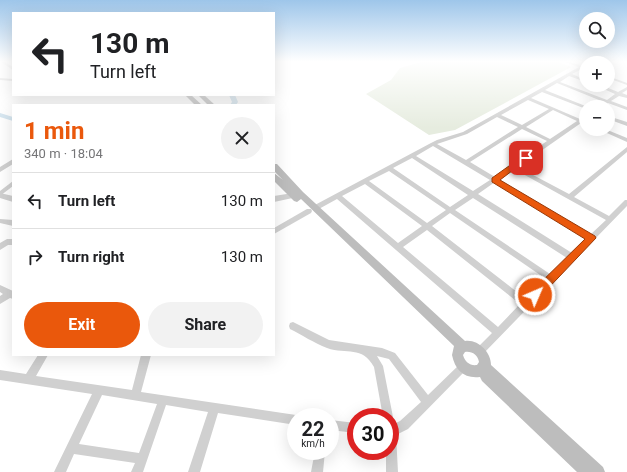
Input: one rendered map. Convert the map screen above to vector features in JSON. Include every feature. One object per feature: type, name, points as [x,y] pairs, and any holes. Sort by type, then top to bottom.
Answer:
[{"type":"main road","points":[[189,96],[197,103]]},
{"type":"main road","points":[[202,96],[211,104]]},
{"type":"main road","points":[[275,167],[312,210],[460,349]]},
{"type":"main road","points":[[275,177],[297,194]]},
{"type":"main road","points":[[460,349],[473,347],[480,351],[484,359],[482,369]]},
{"type":"main road","points":[[460,349],[457,356],[463,367],[470,371],[482,369]]},
{"type":"main road","points":[[482,369],[587,472]]},
{"type":"main road","points":[[482,369],[598,472]]},
{"type":"street","points":[[275,230],[433,144],[465,133],[553,84]]},
{"type":"street","points":[[562,84],[602,100]]},
{"type":"street","points":[[610,100],[627,88]]},
{"type":"street","points":[[542,90],[579,105]]},
{"type":"street","points":[[614,92],[627,96]]},
{"type":"street","points":[[528,98],[579,118]]},
{"type":"street","points":[[615,105],[627,109]]},
{"type":"street","points":[[466,162],[552,108]]},
{"type":"street","points":[[497,115],[550,141]]},
{"type":"street","points":[[615,120],[627,124]]},
{"type":"street","points":[[398,246],[550,141],[579,123]]},
{"type":"street","points":[[615,135],[627,140]]},
{"type":"street","points":[[433,144],[466,162],[591,238]]},
{"type":"street","points":[[569,197],[627,149]]},
{"type":"street","points":[[412,156],[572,257]]},
{"type":"street","points":[[0,170],[12,162]]},
{"type":"street","points":[[514,167],[610,219]]},
{"type":"street","points":[[389,168],[551,279]]},
{"type":"street","points":[[365,181],[427,226],[526,304]]},
{"type":"street","points":[[12,184],[0,194],[12,199]]},
{"type":"street","points":[[275,199],[297,194]]},
{"type":"street","points":[[338,196],[498,332]]},
{"type":"street","points":[[480,351],[627,202]]},
{"type":"street","points":[[0,221],[12,223]]},
{"type":"street","points":[[0,247],[7,242],[12,242]]},
{"type":"street","points":[[0,288],[11,295]]},
{"type":"street","points":[[0,300],[11,295]]},
{"type":"street","points":[[293,326],[328,344],[382,352],[392,356],[427,402]]},
{"type":"street","points":[[365,350],[373,357],[378,366],[386,408]]},
{"type":"street","points":[[29,379],[42,356]]},
{"type":"street","points":[[135,396],[143,356]]},
{"type":"street","points":[[399,427],[404,425],[463,367]]},
{"type":"street","points":[[0,375],[214,409],[287,419]]},
{"type":"street","points":[[60,472],[99,391]]},
{"type":"street","points":[[137,472],[163,401]]},
{"type":"street","points":[[194,472],[214,409]]},
{"type":"street","points":[[71,448],[142,459]]},
{"type":"street","points":[[317,472],[319,460]]},
{"type":"street","points":[[391,460],[392,472]]},
{"type":"shaded area","points":[[384,84],[540,84],[455,130],[429,135],[366,94]]},
{"type":"waterway","points":[[232,96],[235,102],[234,104]]},
{"type":"waterway","points":[[0,115],[12,119]]},
{"type":"route","points":[[526,158],[494,180],[591,238],[535,295]]}]
